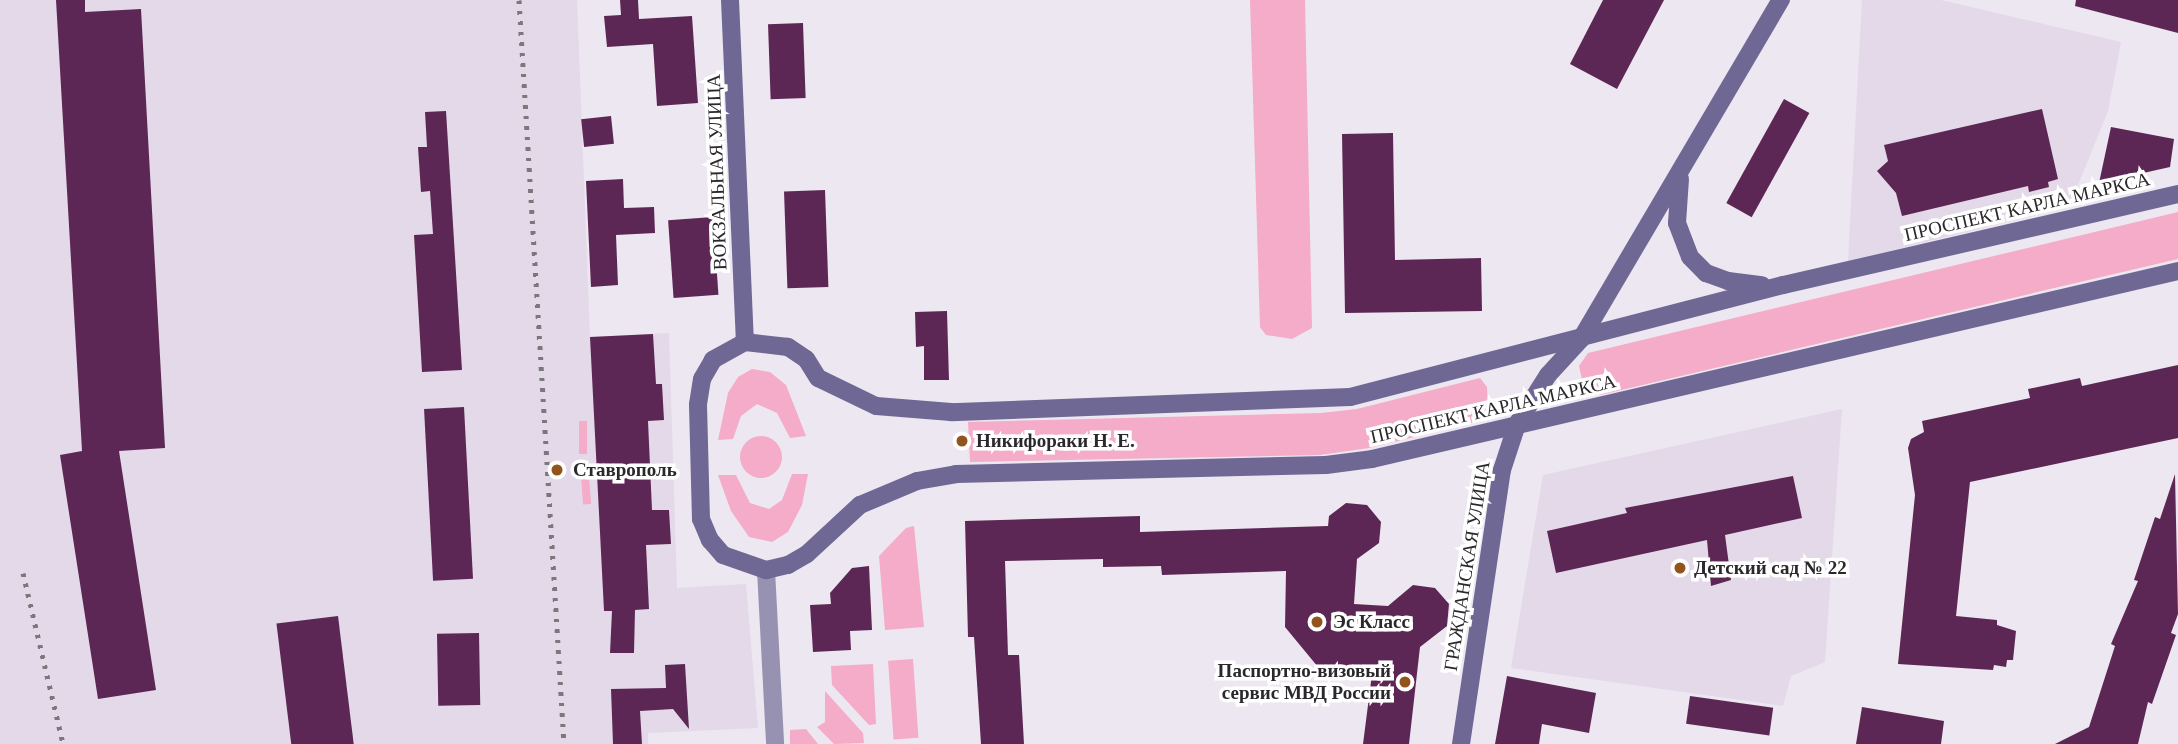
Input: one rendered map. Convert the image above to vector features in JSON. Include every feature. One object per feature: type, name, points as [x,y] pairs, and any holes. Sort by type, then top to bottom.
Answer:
[{"type":"main road","name":"ВОКЗАЛЬНАЯ УЛИЦА","points":[[730,0],[745,342]]},
{"type":"main road","name":"ГРАЖДАНСКАЯ УЛИЦА","points":[[1461,744],[1502,470],[1517,424],[1548,376],[1581,339],[1781,0]]},
{"type":"main road","name":"ГРАЖДАНСКАЯ УЛИЦА","points":[[1689,153],[1675,204],[1690,257],[1706,273],[1728,281],[1783,285]]},
{"type":"main road","name":"ПРОСПЕКТ КАРЛА МАРКСА","points":[[745,342],[788,347],[806,359],[818,377],[876,406],[951,412],[1350,397],[1783,285],[2178,194]]},
{"type":"main road","name":"ПРОСПЕКТ КАРЛА МАРКСА","points":[[766,570],[788,565],[807,554],[820,537],[860,505],[882,494],[947,475],[1326,465],[1372,459],[2178,271]]},
{"type":"main road","points":[[745,342],[713,359],[702,379],[698,405],[701,519],[710,540],[723,555],[766,570]]},
{"type":"street","points":[[766,570],[775,744]]},
{"type":"shaded area","points":[[0,0],[577,0],[590,337],[669,333],[677,588],[746,584],[758,728],[648,733],[648,744],[0,744]]},
{"type":"shaded area","points":[[1250,0],[1305,0],[1312,328],[1292,339],[1266,335],[1260,327]]},
{"type":"shaded area","points":[[1862,0],[1941,0],[2121,42],[2108,111],[2069,207],[1848,261]]},
{"type":"shaded area","points":[[2178,212],[2178,259],[1600,395],[1584,388],[1579,366],[1588,353]]},
{"type":"shaded area","points":[[752,369],[770,372],[786,385],[806,436],[790,438],[777,413],[757,404],[741,416],[733,439],[718,440],[728,393],[738,377]]},
{"type":"shaded area","points":[[1480,378],[1487,387],[1488,419],[1369,448],[1320,455],[970,462],[968,422],[1321,413],[1357,409]]},
{"type":"shaded area","name":"Детский сад № 22","points":[[1842,409],[1825,662],[1791,676],[1783,706],[1511,668],[1543,475]]},
{"type":"shaded area","points":[[579,421],[587,421],[587,454],[579,454]]},
{"type":"shaded area","points":[[761,436],[776,442],[782,457],[776,472],[761,478],[746,472],[740,457],[746,442]]},
{"type":"shaded area","points":[[792,474],[808,474],[802,505],[788,532],[772,542],[749,537],[731,511],[718,475],[736,475],[750,503],[769,509],[782,500]]},
{"type":"shaded area","points":[[589,475],[591,504],[583,504],[581,476]]},
{"type":"shaded area","points":[[914,526],[924,627],[885,630],[879,556],[906,528]]},
{"type":"shaded area","points":[[913,659],[919,738],[894,740],[888,661]]},
{"type":"shaded area","points":[[873,664],[876,724],[869,725],[832,685],[831,666]]},
{"type":"shaded area","points":[[825,691],[863,733],[864,743],[834,744],[817,727],[825,722]]},
{"type":"shaded area","points":[[806,729],[818,744],[790,744],[790,730]]},
{"type":"building","points":[[56,0],[85,0],[85,12],[141,9],[165,448],[119,451],[156,690],[98,699],[60,455],[82,451]]},
{"type":"building","points":[[620,0],[638,0],[639,19],[692,16],[698,103],[657,106],[653,44],[607,47],[604,16],[621,15]]},
{"type":"building","points":[[1603,0],[1664,0],[1617,89],[1570,64]]},
{"type":"building","points":[[2076,0],[2178,0],[2178,33],[2075,6]]},
{"type":"building","points":[[803,23],[806,98],[771,99],[768,24]]},
{"type":"building","points":[[1784,99],[1809,113],[1752,217],[1726,203]]},
{"type":"building","points":[[2042,109],[2058,179],[2048,182],[2049,187],[2029,192],[2028,186],[1902,216],[1896,193],[1877,171],[1888,161],[1884,145]]},
{"type":"building","points":[[446,111],[462,370],[422,372],[414,235],[433,234],[430,191],[421,192],[418,147],[427,147],[425,112]]},
{"type":"building","points":[[611,116],[614,144],[584,147],[581,119]]},
{"type":"building","points":[[2111,127],[2174,139],[2170,167],[2099,183]]},
{"type":"building","points":[[1393,133],[1395,260],[1481,258],[1482,311],[1345,313],[1342,134]]},
{"type":"building","points":[[623,179],[624,208],[654,207],[655,233],[616,235],[618,285],[591,287],[586,181]]},
{"type":"building","points":[[825,190],[828,287],[787,288],[784,191]]},
{"type":"building","points":[[713,217],[718,295],[674,298],[668,220]]},
{"type":"building","points":[[947,311],[949,380],[924,380],[924,346],[916,347],[915,312]]},
{"type":"building","points":[[653,334],[656,384],[662,384],[664,420],[648,421],[652,510],[669,510],[671,544],[646,545],[649,609],[635,610],[634,653],[610,653],[612,611],[604,611],[590,337]]},
{"type":"building","points":[[2178,365],[2178,438],[1970,482],[1956,616],[1997,620],[1997,625],[2016,631],[2013,660],[2007,660],[2006,667],[1994,665],[1993,670],[1898,664],[1915,495],[1908,448],[1911,439],[1924,432],[1922,421],[2030,398],[2028,389],[2080,378],[2082,386]]},
{"type":"building","points":[[464,407],[473,579],[433,581],[424,409]]},
{"type":"building","points":[[2175,474],[2178,614],[2171,633],[2176,635],[2152,704],[2148,702],[2138,744],[2055,744],[2089,727],[2115,646],[2111,644],[2138,581],[2134,580],[2155,517],[2160,519]]},
{"type":"building","points":[[1793,476],[1802,518],[1725,535],[1731,580],[1711,586],[1707,540],[1556,573],[1547,531],[1627,513],[1625,508]]},
{"type":"building","points":[[1346,503],[1367,505],[1381,522],[1379,543],[1357,559],[1354,604],[1388,606],[1413,585],[1435,588],[1449,604],[1447,626],[1420,647],[1409,744],[1363,744],[1372,674],[1318,667],[1285,627],[1286,571],[1162,575],[1161,566],[1103,567],[1103,559],[1005,561],[1008,655],[1019,655],[1024,744],[981,744],[974,637],[968,637],[965,521],[1140,516],[1140,532],[1328,526],[1329,516]]},
{"type":"building","points":[[869,566],[872,630],[850,631],[851,650],[813,652],[810,605],[831,604],[830,593],[852,568]]},
{"type":"building","points":[[338,616],[354,744],[291,744],[276,624]]},
{"type":"building","points":[[479,633],[480,705],[438,706],[437,634]]},
{"type":"building","points":[[685,664],[689,729],[673,709],[640,711],[642,744],[613,744],[611,689],[666,688],[665,665]]},
{"type":"building","points":[[1507,676],[1596,693],[1589,733],[1542,724],[1539,744],[1495,744]]},
{"type":"building","points":[[1690,696],[1773,708],[1769,735],[1686,724]]},
{"type":"building","points":[[1862,707],[1944,721],[1941,744],[1856,744]]},
{"type":"railway","points":[[519,0],[564,744]]},
{"type":"railway","points":[[23,573],[63,744]]},
{"type":"place","name":"Никифораки Н. Е.","points":[[962,441]]},
{"type":"place","name":"Ставрополь","points":[[557,470]]},
{"type":"place","name":"Детский сад № 22","points":[[1680,568]]},
{"type":"place","name":"Эс Класс","points":[[1317,622]]},
{"type":"place","name":"Паспортно-визовый сервис МВД России","points":[[1405,682]]}]
